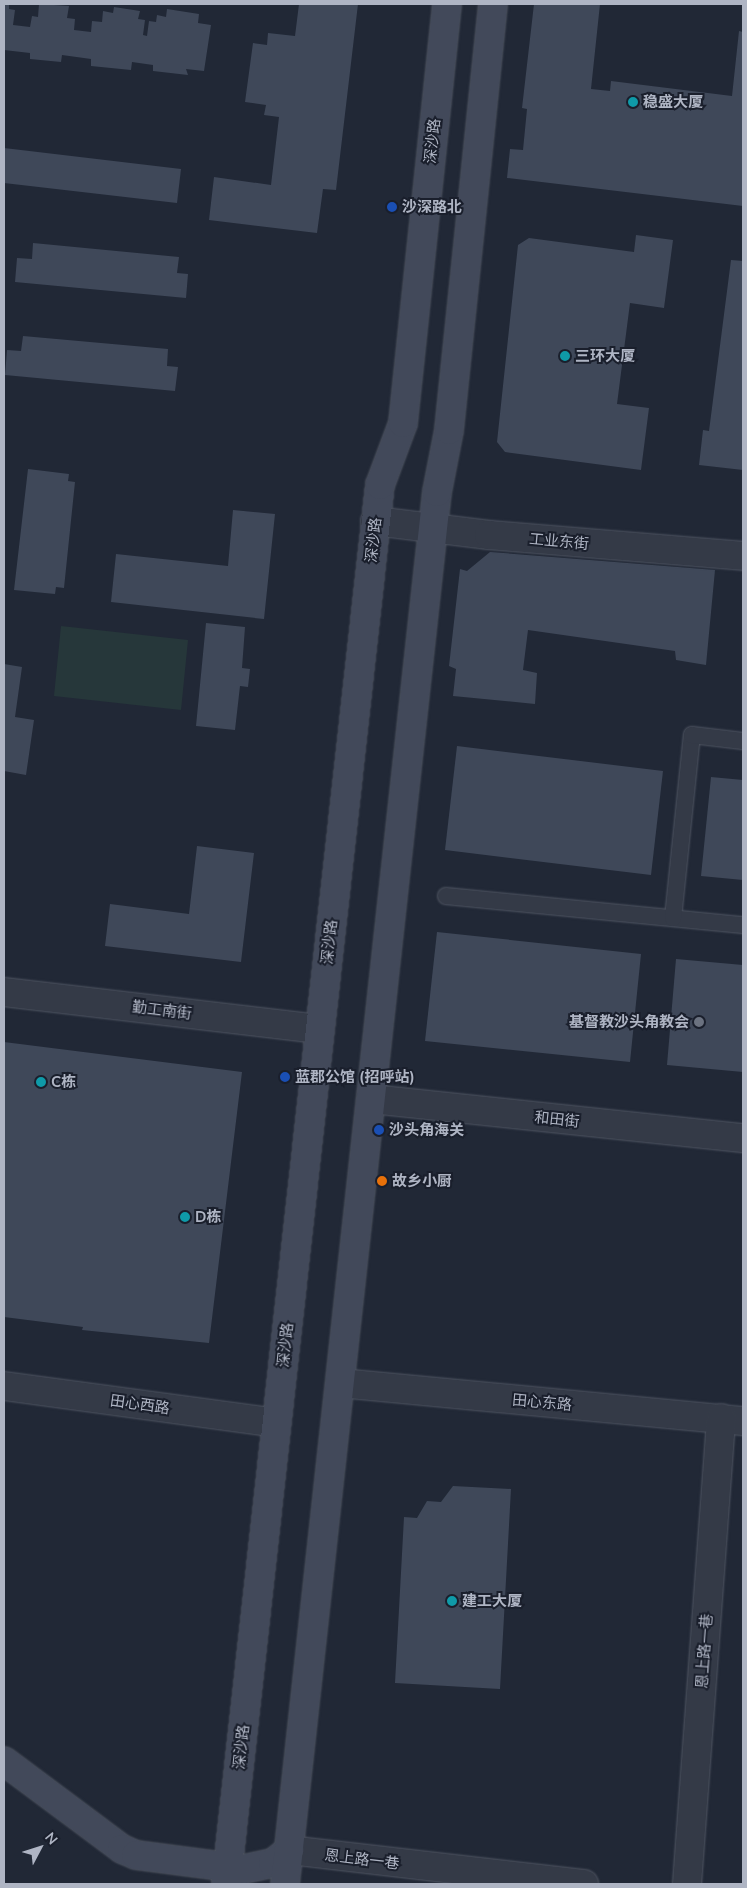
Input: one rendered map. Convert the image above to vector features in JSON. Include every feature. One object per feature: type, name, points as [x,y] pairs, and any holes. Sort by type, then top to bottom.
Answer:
[{"type":"main road","name":"深沙路","points":[[227,1876],[375,521],[380,485],[403,423],[447,4]]},
{"type":"main road","points":[[285,1884],[433,528],[449,430],[493,4]]},
{"type":"main road","points":[[4,1761],[122,1849],[136,1855],[227,1876],[244,1869],[266,1867],[281,1858],[289,1850]]},
{"type":"street","name":"工业东街","points":[[375,521],[743,556]]},
{"type":"street","name":"勤工南街","points":[[4,992],[320,1029]]},
{"type":"street","name":"和田街","points":[[371,1099],[743,1138]]},
{"type":"street","name":"田心东路","points":[[340,1383],[732,1419]]},
{"type":"street","name":"田心西路","points":[[4,1386],[276,1423]]},
{"type":"street","name":"恩上路一巷","points":[[688,1884],[732,1419]]},
{"type":"street","name":"恩上路一巷","points":[[289,1850],[584,1884]]},
{"type":"lane","points":[[673,918],[692,735],[743,741]]},
{"type":"lane","points":[[446,896],[743,925]]},
{"type":"shaded area","points":[[61,626],[188,640],[181,710],[54,696]]},
{"type":"building","points":[[4,4],[9,4],[9,9],[15,10],[13,25],[30,27],[32,16],[38,17],[39,4],[69,6],[67,18],[75,19],[74,30],[91,32],[92,21],[102,22],[103,11],[113,13],[114,7],[140,11],[138,19],[145,20],[143,35],[147,36],[149,21],[156,22],[157,15],[166,17],[167,9],[199,14],[198,23],[211,25],[204,71],[186,69],[188,75],[153,71],[153,65],[132,62],[131,70],[91,66],[91,59],[62,55],[61,62],[30,59],[30,53],[4,50]]},
{"type":"building","points":[[299,4],[358,4],[336,190],[323,189],[317,233],[209,220],[214,177],[271,185],[279,117],[264,115],[266,105],[245,102],[253,43],[267,45],[268,33],[295,36]]},
{"type":"building","name":"稳盛大厦","points":[[534,4],[600,4],[591,89],[610,91],[611,81],[732,96],[739,31],[743,32],[743,206],[507,178],[510,149],[523,150],[527,109],[522,108]]},
{"type":"building","points":[[4,148],[181,169],[177,203],[4,183]]},
{"type":"building","name":"三环大厦","points":[[636,235],[673,240],[664,308],[630,303],[617,404],[649,408],[641,470],[505,452],[497,442],[518,245],[529,238],[634,252]]},
{"type":"building","points":[[33,243],[179,257],[177,273],[188,274],[186,298],[15,282],[17,258],[32,259]]},
{"type":"building","points":[[731,260],[743,261],[743,470],[699,465],[703,430],[709,431]]},
{"type":"building","points":[[23,336],[168,349],[167,366],[178,367],[175,391],[5,375],[7,350],[21,351]]},
{"type":"building","points":[[28,469],[69,474],[68,481],[75,482],[64,588],[56,587],[55,594],[14,590]]},
{"type":"building","points":[[233,510],[275,514],[264,619],[111,602],[116,554],[228,566]]},
{"type":"building","points":[[490,552],[715,570],[706,665],[676,660],[675,651],[528,630],[523,670],[537,673],[535,704],[453,696],[456,669],[449,666],[460,569],[467,571]]},
{"type":"building","points":[[206,623],[245,627],[242,668],[250,669],[248,687],[240,686],[235,730],[196,726]]},
{"type":"building","points":[[4,664],[22,667],[15,717],[34,720],[26,775],[4,771]]},
{"type":"building","points":[[457,746],[663,771],[651,875],[445,850]]},
{"type":"building","points":[[711,777],[743,780],[743,880],[701,876]]},
{"type":"building","points":[[197,846],[254,853],[241,962],[105,946],[110,904],[189,914]]},
{"type":"building","points":[[437,932],[641,954],[630,1062],[425,1041]]},
{"type":"building","points":[[676,959],[743,965],[743,1072],[667,1065]]},
{"type":"building","points":[[4,1042],[242,1072],[209,1343],[82,1330],[83,1327],[4,1317]]},
{"type":"building","name":"建工大厦","points":[[453,1486],[511,1489],[500,1689],[395,1683],[404,1517],[417,1518],[427,1501],[441,1502]]},
{"type":"place","name":"稳盛大厦","points":[[633,102]]},
{"type":"place","name":"沙深路北","points":[[392,207]]},
{"type":"place","name":"三环大厦","points":[[565,356]]},
{"type":"place","name":"基督教沙头角教会","points":[[699,1022]]},
{"type":"place","name":"蓝郡公馆 (招呼站)","points":[[285,1077]]},
{"type":"place","name":"C栋","points":[[41,1082]]},
{"type":"place","name":"沙头角海关","points":[[379,1130]]},
{"type":"place","name":"故乡小厨","points":[[382,1181]]},
{"type":"place","name":"D栋","points":[[185,1217]]},
{"type":"place","name":"建工大厦","points":[[452,1601]]}]
